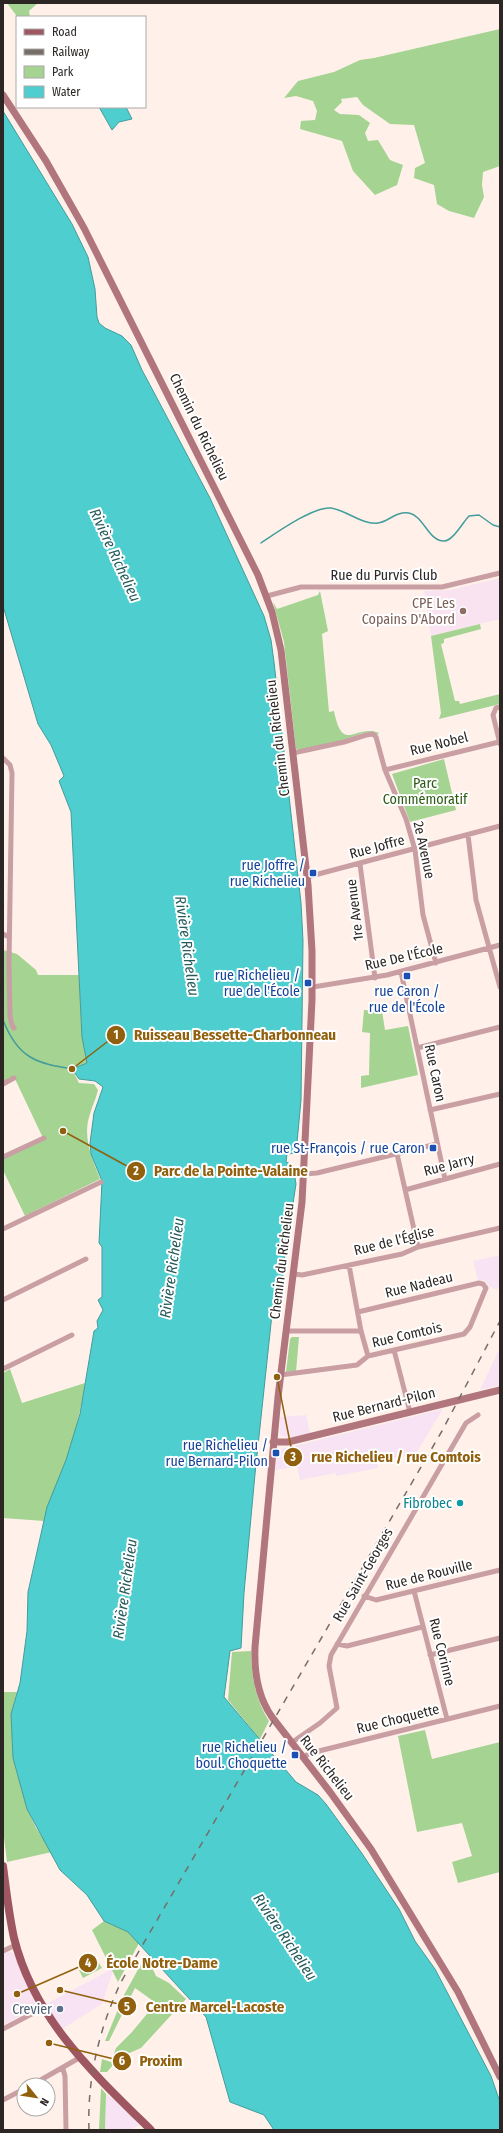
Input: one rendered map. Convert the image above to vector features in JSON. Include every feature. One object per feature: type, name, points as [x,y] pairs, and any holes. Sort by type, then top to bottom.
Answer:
[{"type":"main road","name":"Chemin du Richelieu","points":[[3,96],[58,182],[95,248],[243,544],[266,596],[281,650],[307,877],[313,987],[304,1174],[294,1274],[280,1375],[273,1442]]},
{"type":"main road","name":"Rue Bernard-Pilon","points":[[273,1442],[288,1442],[500,1390]]},
{"type":"main road","name":"Rue Richelieu","points":[[273,1442],[254,1664],[258,1686],[265,1707],[291,1743],[350,1818],[375,1855],[469,2012],[500,2077]]},
{"type":"main road","points":[[3,1866],[16,1946],[31,1984],[43,2008],[54,2026],[80,2058],[151,2130]]},
{"type":"street","name":"Rue du Purvis Club","points":[[266,596],[301,587],[442,587],[500,573]]},
{"type":"street","points":[[500,707],[496,708],[493,713],[500,743]]},
{"type":"street","name":"2e Avenue","points":[[293,753],[373,734],[377,738],[385,770],[407,823],[415,850],[423,914],[436,962]]},
{"type":"street","name":"Rue Nobel","points":[[385,770],[500,743]]},
{"type":"street","points":[[3,758],[10,765],[12,773],[9,937],[10,1016],[14,1028]]},
{"type":"street","name":"Rue Joffre","points":[[307,877],[415,850],[500,826]]},
{"type":"street","points":[[468,835],[476,900],[500,987]]},
{"type":"street","name":"1re Avenue","points":[[360,864],[375,978]]},
{"type":"street","points":[[3,934],[9,937]]},
{"type":"street","name":"Rue De l'École","points":[[313,987],[375,978],[500,945]]},
{"type":"street","name":"Rue Caron","points":[[401,972],[445,1179]]},
{"type":"street","points":[[417,1048],[500,1027]]},
{"type":"street","points":[[3,1084],[14,1078]]},
{"type":"street","points":[[430,1110],[500,1094]]},
{"type":"street","points":[[3,1157],[44,1138]]},
{"type":"street","points":[[304,1174],[317,1173],[437,1144]]},
{"type":"street","points":[[396,1154],[418,1247]]},
{"type":"street","name":"Rue Jarry","points":[[405,1190],[500,1164]]},
{"type":"street","points":[[3,1229],[102,1182]]},
{"type":"street","name":"Rue de l'Église","points":[[294,1274],[302,1275],[402,1254],[418,1247],[500,1228]]},
{"type":"street","points":[[3,1300],[86,1259]]},
{"type":"street","points":[[349,1265],[361,1331],[368,1356]]},
{"type":"street","name":"Rue Nadeau","points":[[358,1312],[476,1284],[481,1283],[485,1286]]},
{"type":"street","name":"Rue Comtois","points":[[280,1375],[357,1365],[368,1356],[466,1333],[486,1292],[485,1286]]},
{"type":"street","points":[[286,1331],[361,1331]]},
{"type":"street","points":[[3,1369],[72,1335]]},
{"type":"street","points":[[394,1350],[410,1412]]},
{"type":"street","name":"Rue Saint-Georges","points":[[291,1743],[320,1723],[337,1707],[329,1663],[337,1644],[466,1423],[478,1415]]},
{"type":"street","name":"Rue de Rouville","points":[[364,1596],[376,1600],[500,1570]]},
{"type":"street","name":"Rue Corinne","points":[[414,1591],[446,1719]]},
{"type":"street","points":[[337,1644],[347,1646],[422,1627]]},
{"type":"street","points":[[430,1655],[500,1638]]},
{"type":"street","name":"Rue Choquette","points":[[303,1758],[308,1754],[500,1706]]},
{"type":"street","points":[[3,1951],[16,1946]]},
{"type":"street","points":[[3,2029],[43,2008]]},
{"type":"street","points":[[48,2077],[80,2058]]},
{"type":"street","points":[[63,2069],[65,2076],[66,2130]]},
{"type":"street","points":[[3,2100],[16,2093]]},
{"type":"shaded area","name":"CPE Les Copains D'Abord","points":[[500,578],[500,619],[431,636],[424,591],[450,590]]},
{"type":"shaded area","points":[[500,1255],[500,1282],[497,1290],[490,1287],[484,1280],[478,1280],[473,1261]]},
{"type":"shaded area","points":[[500,1347],[500,1385],[480,1390],[488,1373]]},
{"type":"shaded area","points":[[443,1409],[417,1452],[377,1463],[378,1468],[336,1476],[336,1473],[300,1480],[297,1467],[275,1470],[278,1450]]},
{"type":"shaded area","points":[[306,1415],[310,1433],[288,1438],[280,1435],[280,1417]]},
{"type":"shaded area","points":[[9,1951],[14,1954],[37,2007],[4,2025],[3,1954]]},
{"type":"shaded area","points":[[112,1969],[113,1971],[102,2004],[62,2029],[46,2004]]},
{"type":"shaded area","points":[[106,2094],[115,2100],[140,2125],[130,2130],[105,2130]]},
{"type":"green space","points":[[7,3],[38,3],[29,11],[30,16],[16,15]]},
{"type":"green space","points":[[500,29],[500,166],[483,172],[482,185],[484,197],[474,218],[449,211],[437,204],[434,185],[414,178],[415,168],[425,163],[414,125],[390,124],[363,105],[357,97],[341,99],[342,102],[334,110],[340,114],[359,115],[370,123],[365,133],[368,141],[378,140],[390,160],[403,165],[397,185],[375,195],[353,171],[342,141],[300,129],[301,121],[315,120],[317,111],[313,101],[296,96],[284,98],[298,81],[334,72],[360,60]]},
{"type":"green space","points":[[320,591],[328,631],[322,634],[329,712],[334,711],[341,732],[346,735],[371,731],[379,733],[377,735],[371,732],[363,733],[343,740],[299,750],[296,749],[284,642],[273,602],[277,609],[318,595]]},
{"type":"green space","points":[[480,624],[481,629],[444,639],[444,643],[441,644],[455,701],[459,701],[460,704],[500,694],[500,704],[439,719],[441,713],[431,636]]},
{"type":"green space","name":"Parc Commémoratif","points":[[444,759],[456,810],[410,822],[392,774]]},
{"type":"green space","points":[[3,950],[17,954],[36,970],[38,975],[79,975],[82,1037],[87,1063],[72,1069],[79,1083],[94,1084],[98,1090],[90,1114],[87,1131],[89,1147],[100,1179],[25,1216],[3,1170],[3,1157],[43,1138],[15,1079],[3,1084]]},
{"type":"green space","points":[[364,1010],[382,1011],[385,1030],[408,1026],[418,1075],[361,1088],[361,1076],[369,1075],[370,1033],[362,1032]]},
{"type":"green space","points":[[292,1337],[299,1337],[296,1372],[286,1372],[290,1339]]},
{"type":"green space","points":[[10,1369],[22,1403],[85,1383],[80,1412],[72,1441],[44,1521],[3,1518],[3,1373]]},
{"type":"green space","points":[[251,1651],[255,1688],[264,1713],[269,1721],[260,1739],[228,1700],[232,1652]]},
{"type":"green space","points":[[3,1692],[17,1692],[11,1714],[13,1758],[27,1809],[36,1828],[52,1852],[7,1862],[3,1829]]},
{"type":"green space","points":[[425,1730],[432,1759],[500,1742],[500,1872],[458,1883],[452,1862],[472,1856],[462,1823],[417,1832],[398,1736]]},
{"type":"green space","points":[[104,1921],[128,1932],[139,1943],[118,1982],[92,1930]]},
{"type":"green space","points":[[146,1955],[156,1976],[169,1983],[186,1999],[141,2048],[120,2057],[107,2072],[100,2072],[102,2059],[111,2062],[116,2048],[132,2032],[156,2003],[135,1988],[109,2041],[105,2041],[124,1995]]},
{"type":"green space","points":[[97,1960],[102,1968],[83,1978],[79,1970]]},
{"type":"green space","points":[[101,2088],[106,2094],[105,2130],[99,2130]]},
{"type":"water","points":[[100,108],[126,108],[132,119],[119,122],[112,130]]},
{"type":"water","name":"Rivière Richelieu","points":[[3,111],[72,224],[88,257],[95,289],[97,317],[99,323],[105,328],[122,336],[131,345],[142,370],[210,498],[264,616],[271,640],[301,903],[303,941],[301,1100],[296,1153],[287,1154],[286,1162],[293,1165],[296,1184],[282,1274],[284,1278],[280,1304],[276,1307],[272,1314],[255,1474],[244,1593],[241,1648],[230,1651],[224,1697],[296,1782],[318,1795],[326,1804],[361,1852],[399,1909],[415,1941],[435,1969],[491,2076],[500,2102],[500,2130],[274,2130],[264,2115],[230,2102],[206,2017],[128,1932],[104,1921],[87,1895],[60,1870],[27,1809],[13,1758],[11,1714],[20,1683],[27,1631],[28,1592],[47,1507],[66,1460],[80,1414],[94,1331],[98,1328],[97,1321],[103,1310],[98,1300],[102,1297],[102,1247],[99,1243],[102,1181],[91,1154],[90,1143],[94,1113],[103,1087],[95,1081],[79,1079],[72,1069],[87,1063],[82,1037],[71,812],[59,781],[64,776],[51,745],[38,724],[3,606]]},
{"type":"waterway","points":[[261,543],[305,516],[315,511],[331,508],[342,511],[360,520],[372,523],[382,522],[396,515],[409,513],[419,519],[434,537],[444,541],[451,538],[469,516],[479,515],[493,525],[500,527]]},
{"type":"waterway","points":[[3,1020],[15,1043],[29,1056],[48,1064],[73,1069]]},
{"type":"railway","points":[[89,2130],[90,2092],[96,2054],[106,2018],[121,1982],[442,1431],[500,1321]]},
{"type":"place","name":"CPE Les Copains D'Abord","points":[[463,611]]},
{"type":"place","name":"rue Joffre / rue Richelieu","points":[[313,873]]},
{"type":"place","name":"rue Caron / rue de l'École","points":[[407,976]]},
{"type":"place","name":"rue Richelieu / rue de l'École","points":[[308,983]]},
{"type":"place","name":"Ruisseau Bessette-Charbonneau","points":[[72,1069]]},
{"type":"place","name":"Parc de la Pointe-Valaine","points":[[63,1131]]},
{"type":"place","name":"rue St-François / rue Caron","points":[[433,1148]]},
{"type":"place","name":"rue Richelieu / rue Comtois","points":[[277,1377]]},
{"type":"place","name":"rue Richelieu / rue Bernard-Pilon","points":[[276,1453]]},
{"type":"place","name":"Fibrobec","points":[[460,1503]]},
{"type":"place","name":"rue Richelieu / boul. Choquette","points":[[295,1755]]},
{"type":"place","name":"Centre Marcel-Lacoste","points":[[60,1990]]},
{"type":"place","name":"École Notre-Dame","points":[[17,1994]]},
{"type":"place","name":"Crevier","points":[[60,2009]]},
{"type":"place","name":"Proxim","points":[[49,2043]]}]
